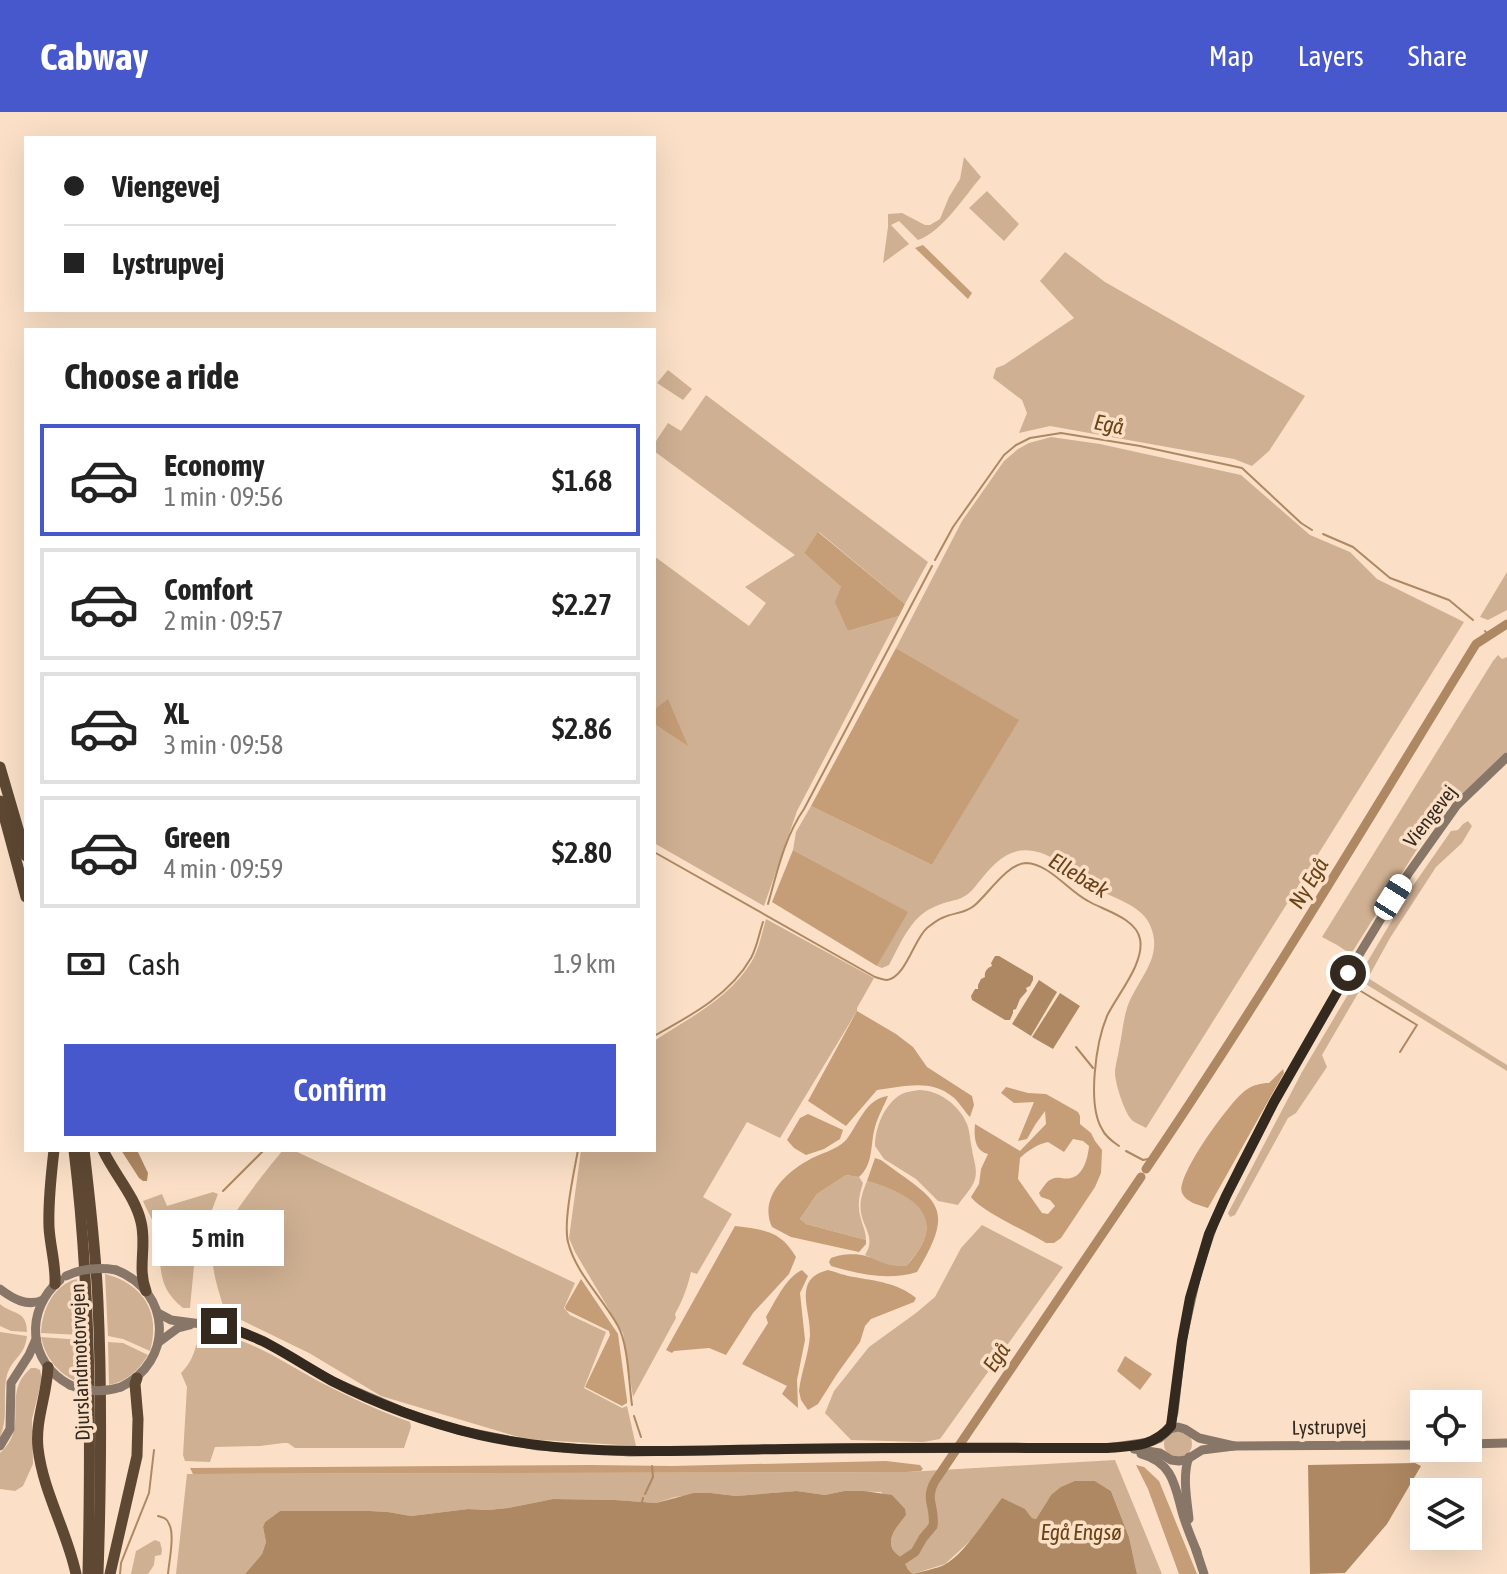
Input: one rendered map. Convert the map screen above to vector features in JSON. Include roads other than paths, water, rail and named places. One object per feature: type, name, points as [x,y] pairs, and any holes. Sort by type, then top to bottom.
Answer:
[{"type":"highway","points":[[0,767],[24,841]]},
{"type":"highway","points":[[6,785],[24,849]]},
{"type":"highway","points":[[0,801],[24,889]]},
{"type":"highway","points":[[54,1152],[48,1200],[55,1284]]},
{"type":"highway","name":"Djurslandmotorvejen","points":[[74,1152],[88,1301],[88,1574]]},
{"type":"highway","name":"Djurslandmotorvejen","points":[[84,1152],[99,1326],[101,1444],[98,1574]]},
{"type":"highway","points":[[104,1152],[140,1218],[144,1244],[141,1277],[146,1291]]},
{"type":"highway","points":[[46,1364],[38,1445],[44,1479],[76,1574]]},
{"type":"highway","points":[[110,1574],[137,1456],[137,1378]]},
{"type":"street","name":"Viengevej","points":[[1166,1432],[1173,1418],[1190,1298],[1209,1234],[1231,1185],[1342,982],[1408,874],[1457,805],[1507,757]]},
{"type":"street","points":[[94,1268],[116,1270],[133,1278],[146,1291],[158,1313],[159,1342],[151,1361],[137,1378],[121,1387],[92,1391],[70,1385],[46,1364],[36,1339],[36,1320],[43,1300],[55,1284],[80,1270],[94,1268]]},
{"type":"street","points":[[0,1289],[23,1302],[43,1300]]},
{"type":"street","points":[[0,1296],[29,1311],[36,1320]]},
{"type":"street","points":[[158,1313],[171,1320],[224,1327],[262,1340],[334,1382],[390,1407],[458,1430],[565,1449],[630,1452],[1111,1448],[1150,1451],[1179,1461],[1191,1456]]},
{"type":"street","points":[[159,1342],[178,1328],[206,1324]]},
{"type":"street","points":[[0,1446],[10,1429],[11,1383],[36,1339]]},
{"type":"street","points":[[18,1369],[29,1363],[46,1364]]},
{"type":"street","name":"Viengevej","points":[[1178,1382],[1181,1415],[1190,1432]]},
{"type":"street","points":[[1111,1448],[1145,1444],[1179,1427],[1190,1432],[1195,1446],[1186,1477],[1189,1519]]},
{"type":"street","points":[[1166,1432],[1161,1446],[1179,1478],[1197,1552]]},
{"type":"street","name":"Lystrupvej","points":[[1190,1432],[1201,1439],[1234,1446]]},
{"type":"street","points":[[1482,1444],[1507,1443]]},
{"type":"street","name":"Lystrupvej","points":[[1191,1456],[1202,1450],[1234,1446],[1410,1445]]},
{"type":"street","points":[[1111,1448],[1150,1457],[1169,1471],[1204,1574]]},
{"type":"water","points":[[995,956],[1033,976],[1010,1020],[972,1000],[971,996],[985,977],[986,970],[992,966]]},
{"type":"water","points":[[1039,980],[1057,992],[1031,1036],[1012,1024]]},
{"type":"water","points":[[1060,993],[1080,1006],[1053,1049],[1032,1037]]},
{"type":"water","points":[[122,1152],[138,1152],[148,1173],[147,1181],[139,1178]]},
{"type":"water","points":[[1415,1463],[1421,1466],[1414,1478],[1410,1478],[1410,1485],[1387,1524],[1345,1573],[1310,1574],[1308,1465]]},
{"type":"water","points":[[1075,1481],[1095,1481],[1111,1491],[1129,1537],[1137,1574],[913,1574],[952,1560],[1002,1498],[1025,1509],[1036,1519],[1051,1495],[1061,1487]]},
{"type":"water","name":"Egå Engsø","points":[[797,1491],[825,1495],[864,1491],[892,1495],[905,1509],[906,1515],[894,1531],[891,1545],[913,1574],[245,1574],[262,1554],[266,1542],[265,1522],[280,1511],[370,1511],[411,1516],[508,1508],[553,1499],[656,1503],[694,1493],[736,1496]]},
{"type":"waterway","name":"Egå","points":[[935,560],[953,527],[1004,455],[1030,438],[1061,433],[1242,468],[1312,530]]},
{"type":"waterway","name":"Egå","points":[[1323,534],[1353,547],[1390,578],[1449,600],[1473,620]]},
{"type":"waterway","name":"Egå","points":[[768,904],[792,831],[932,566]]},
{"type":"waterway","name":"Ny Egå","points":[[1146,1169],[1273,974],[1476,644],[1507,624]]},
{"type":"waterway","name":"Ny Egå","points":[[1485,631],[1488,635]]},
{"type":"waterway","name":"Ellebæk","points":[[656,853],[875,977],[886,980],[894,977],[905,965],[927,928],[942,918],[971,908],[1005,873],[1019,864],[1043,868],[1081,897],[1126,920],[1137,932],[1140,948],[1134,968],[1103,1027],[1094,1089],[1097,1118],[1107,1136],[1119,1146]]},
{"type":"waterway","name":"Egå","points":[[656,1035],[708,1003],[732,983],[751,958],[763,922]]},
{"type":"waterway","points":[[1359,990],[1417,1025],[1400,1052]]},
{"type":"waterway","points":[[1076,1047],[1093,1068]]},
{"type":"waterway","points":[[1126,1151],[1143,1160],[1153,1158]]},
{"type":"waterway","points":[[223,1191],[262,1152]]},
{"type":"waterway","name":"Egå","points":[[578,1152],[568,1210],[568,1242],[577,1265],[621,1333],[632,1405]]},
{"type":"waterway","name":"Egå","points":[[903,1560],[915,1552],[933,1526],[930,1493],[935,1481],[1141,1177]]},
{"type":"waterway","points":[[634,1416],[641,1437]]},
{"type":"waterway","points":[[120,1574],[121,1563],[149,1493],[154,1450]]},
{"type":"waterway","name":"Egå","points":[[645,1494],[653,1477],[652,1466]]},
{"type":"waterway","name":"Egå","points":[[642,1502],[643,1498]]},
{"type":"waterway","points":[[158,1516],[166,1519],[171,1529],[168,1574]]}]
